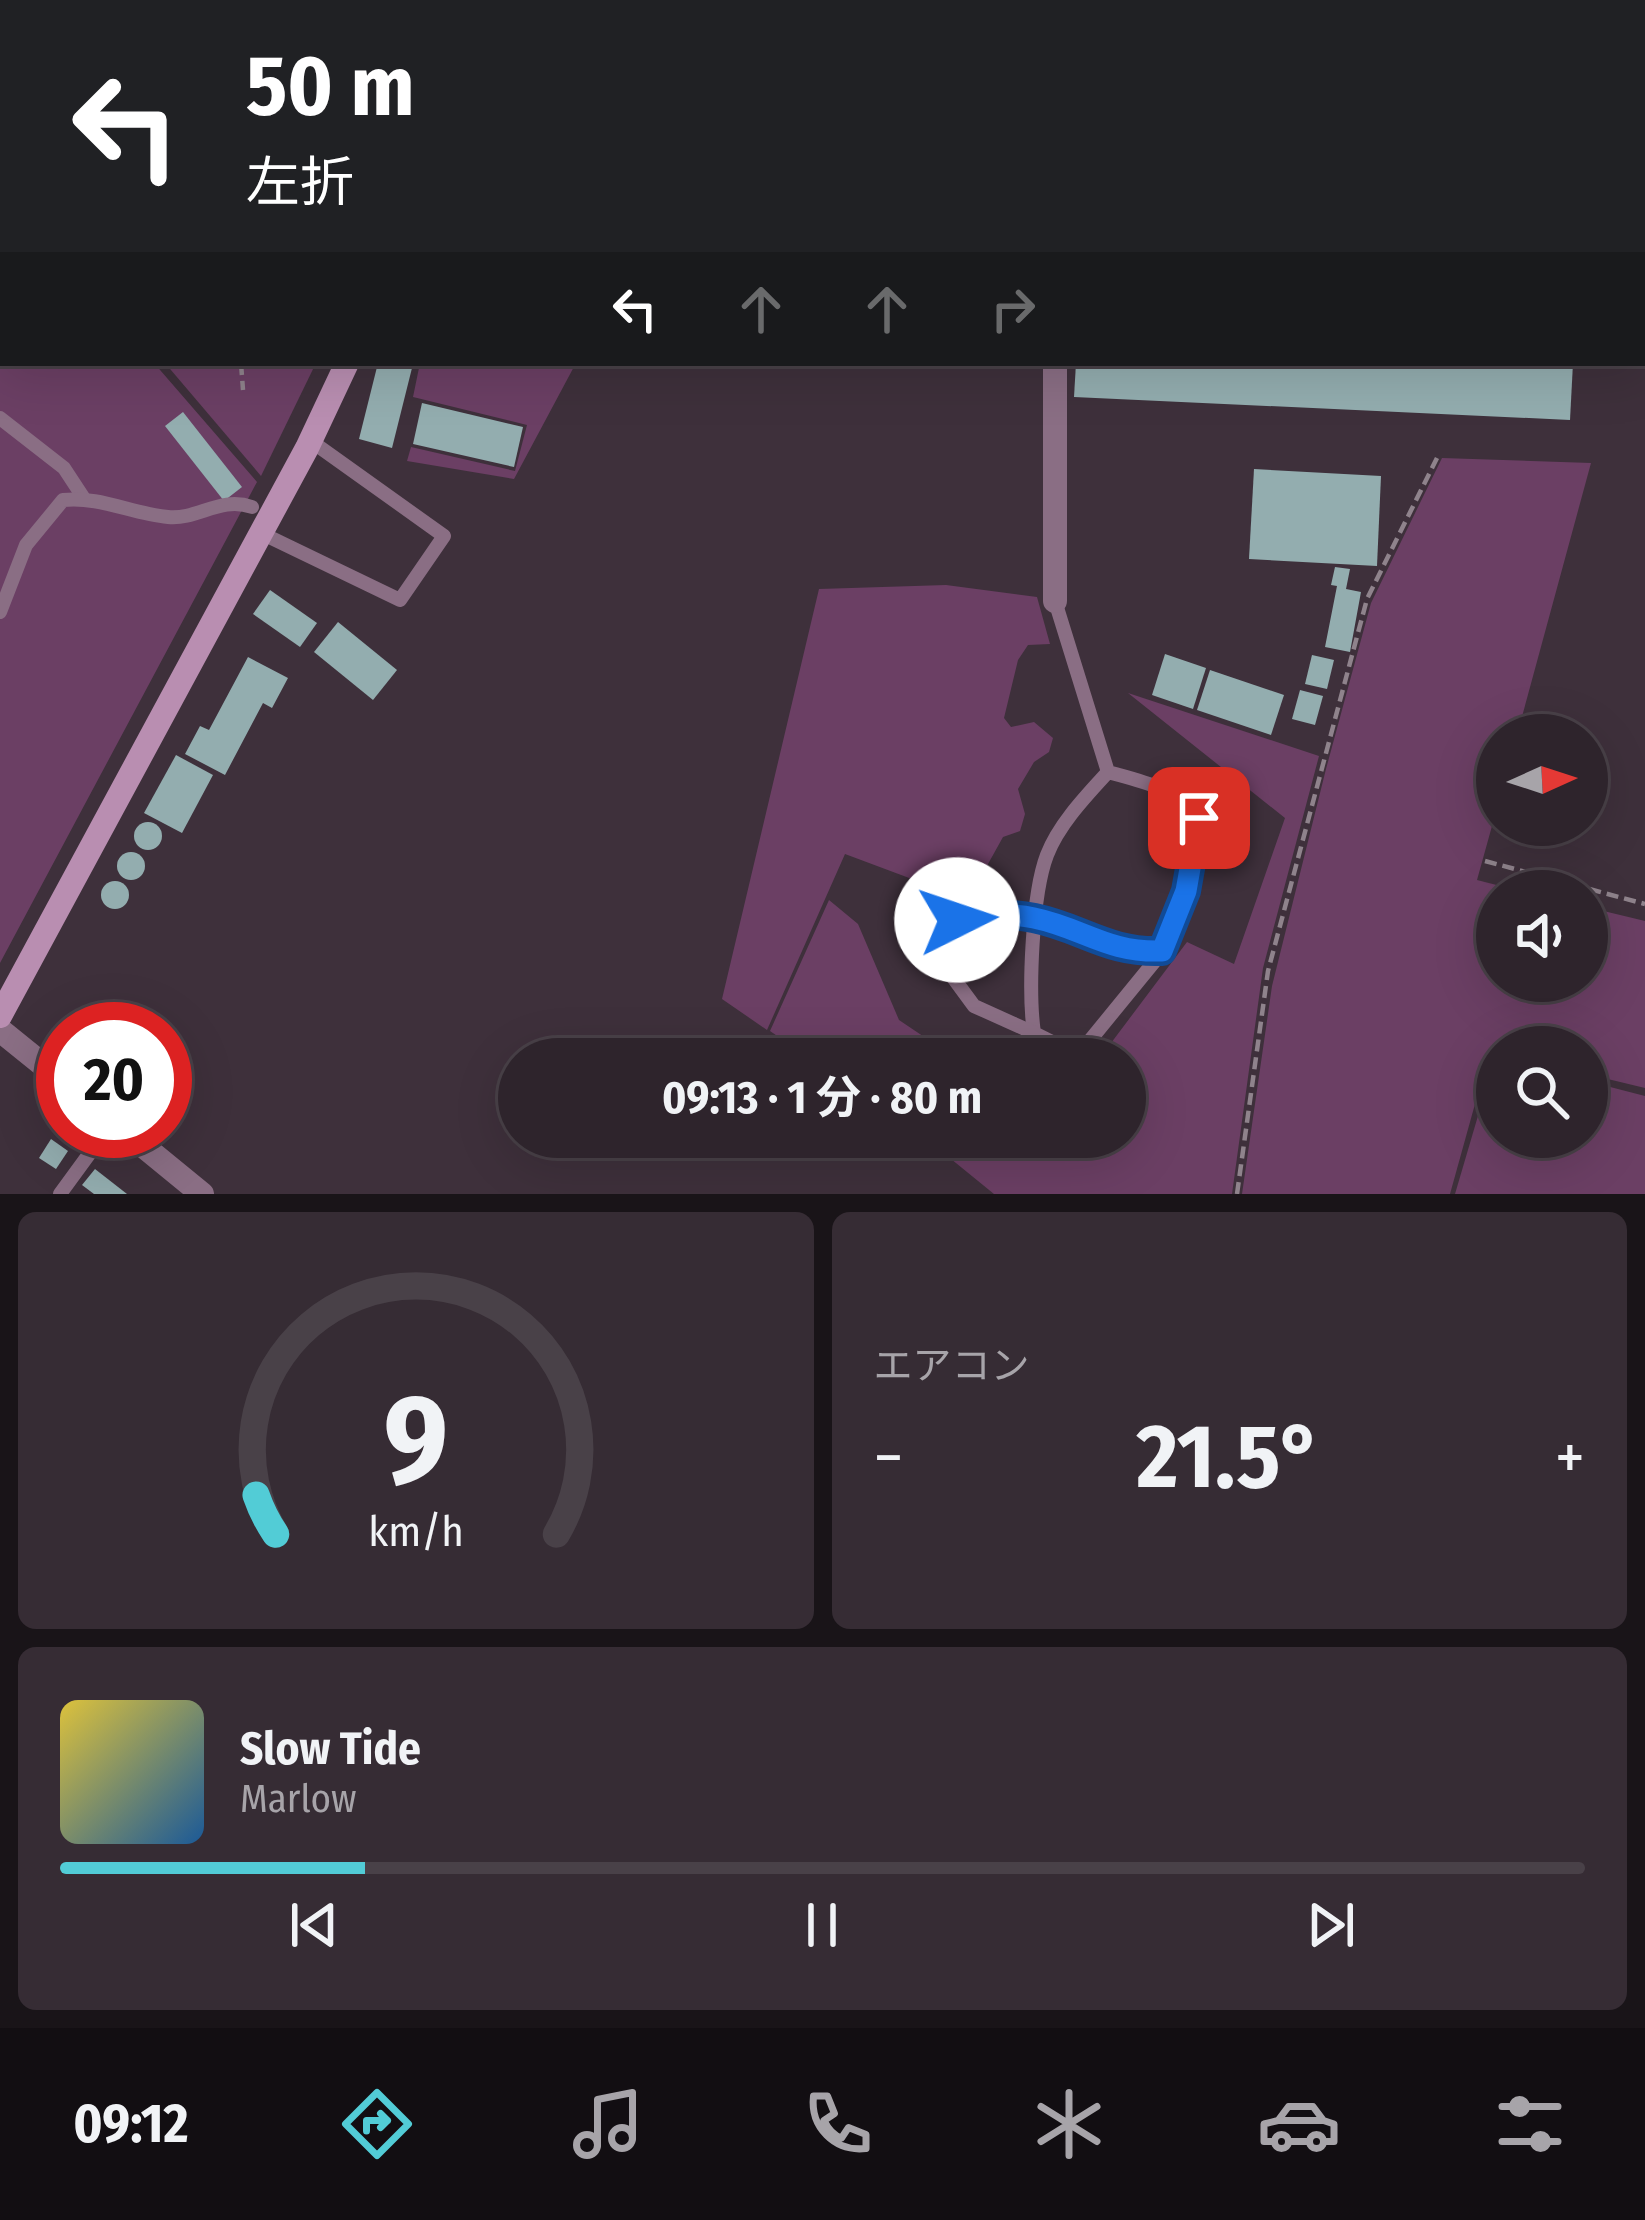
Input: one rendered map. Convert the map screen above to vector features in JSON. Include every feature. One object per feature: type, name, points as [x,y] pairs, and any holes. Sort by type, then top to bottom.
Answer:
[{"type":"street","points":[[0,1016],[262,533],[345,366]]},
{"type":"street","points":[[1054,366],[1055,601]]},
{"type":"street","points":[[0,1030],[36,1059]]},
{"type":"street","points":[[157,1158],[202,1194]]},
{"type":"lane","points":[[0,418],[64,468],[83,497]]},
{"type":"lane","points":[[262,533],[400,600],[444,536],[310,441]]},
{"type":"lane","points":[[0,612],[26,544],[63,500],[83,497],[184,518],[219,504],[238,502],[252,507]]},
{"type":"lane","points":[[1055,601],[1108,772]]},
{"type":"lane","points":[[1034,1034],[1029,998],[1047,856],[1074,810],[1108,772]]},
{"type":"lane","points":[[1108,772],[1153,785],[1190,804],[1199,818],[1186,891],[1162,951],[1078,1054],[974,1006],[923,922],[1000,914],[1036,918],[1129,952],[1162,951]]},
{"type":"lane","points":[[60,1194],[86,1158]]},
{"type":"path","points":[[241,366],[243,390]]},
{"type":"path","points":[[1237,1194],[1268,971],[1366,599],[1437,458]]},
{"type":"path","points":[[1486,861],[1645,904]]},
{"type":"shaded area","points":[[0,366],[157,366],[257,482],[0,963]]},
{"type":"shaded area","points":[[168,366],[315,366],[261,476]]},
{"type":"shaded area","points":[[419,366],[574,366],[514,479],[407,461],[411,447],[515,471],[527,425],[413,397]]},
{"type":"shaded area","points":[[1442,458],[1591,463],[1523,714],[1476,714],[1476,846],[1486,846],[1476,870],[1476,1002],[1608,1002],[1608,912],[1645,921],[1645,1088],[1608,1079],[1608,1026],[1476,1026],[1476,1100],[1450,1194],[1242,1194],[1272,986],[1371,603]]},
{"type":"shaded area","points":[[946,585],[1037,597],[1050,644],[1028,645],[1018,660],[1004,718],[1011,727],[1034,722],[1053,738],[1049,752],[1034,762],[1018,789],[1025,814],[1020,831],[1003,837],[968,900],[845,854],[767,1030],[722,999],[819,589]]},
{"type":"shaded area","points":[[1128,693],[1319,756],[1263,968],[1232,1194],[994,1194],[950,1158],[1146,1158],[1146,1038],[1115,1038],[1187,942],[1234,964],[1285,818]]},
{"type":"shaded area","points":[[829,900],[858,924],[899,1020],[926,1038],[780,1038],[770,1031]]},
{"type":"shaded area","points":[[1608,1086],[1645,1096],[1645,1194],[1455,1194],[1476,1123],[1476,1158],[1608,1158]]},
{"type":"building","points":[[377,366],[412,366],[392,448],[359,439]]},
{"type":"building","points":[[1076,366],[1573,366],[1570,420],[1074,397]]},
{"type":"building","points":[[422,403],[523,427],[514,467],[413,444]]},
{"type":"building","points":[[183,412],[242,487],[224,501],[165,426]]},
{"type":"building","points":[[1254,469],[1381,476],[1377,566],[1249,559]]},
{"type":"building","points":[[1335,567],[1350,569],[1346,589],[1361,592],[1350,652],[1325,647],[1337,586],[1331,585]]},
{"type":"building","points":[[270,590],[317,623],[300,647],[253,614]]},
{"type":"building","points":[[338,622],[397,670],[373,700],[314,652]]},
{"type":"building","points":[[1165,654],[1206,668],[1193,709],[1152,695]]},
{"type":"building","points":[[1312,655],[1334,660],[1327,689],[1305,684]]},
{"type":"building","points":[[248,657],[288,678],[272,708],[263,703],[225,775],[185,754],[200,726],[209,730]]},
{"type":"building","points":[[1210,670],[1284,695],[1271,735],[1197,710]]},
{"type":"building","points":[[1300,690],[1323,696],[1315,725],[1292,719]]},
{"type":"building","points":[[176,755],[213,775],[182,833],[144,813]]},
{"type":"building","points":[[148,822],[158,826],[162,836],[158,846],[148,850],[138,846],[134,836],[138,826]]},
{"type":"building","points":[[131,852],[141,856],[145,866],[141,876],[131,880],[121,876],[117,866],[121,856]]},
{"type":"building","points":[[115,881],[125,885],[129,895],[125,905],[115,909],[105,905],[101,895],[105,885]]},
{"type":"building","points":[[39,1158],[63,1158],[56,1169]]},
{"type":"building","points":[[95,1169],[127,1194],[94,1194],[82,1185]]},
{"type":"route","points":[[957,920],[1000,914],[1036,918],[1129,952],[1162,951],[1186,891],[1199,818]]}]
